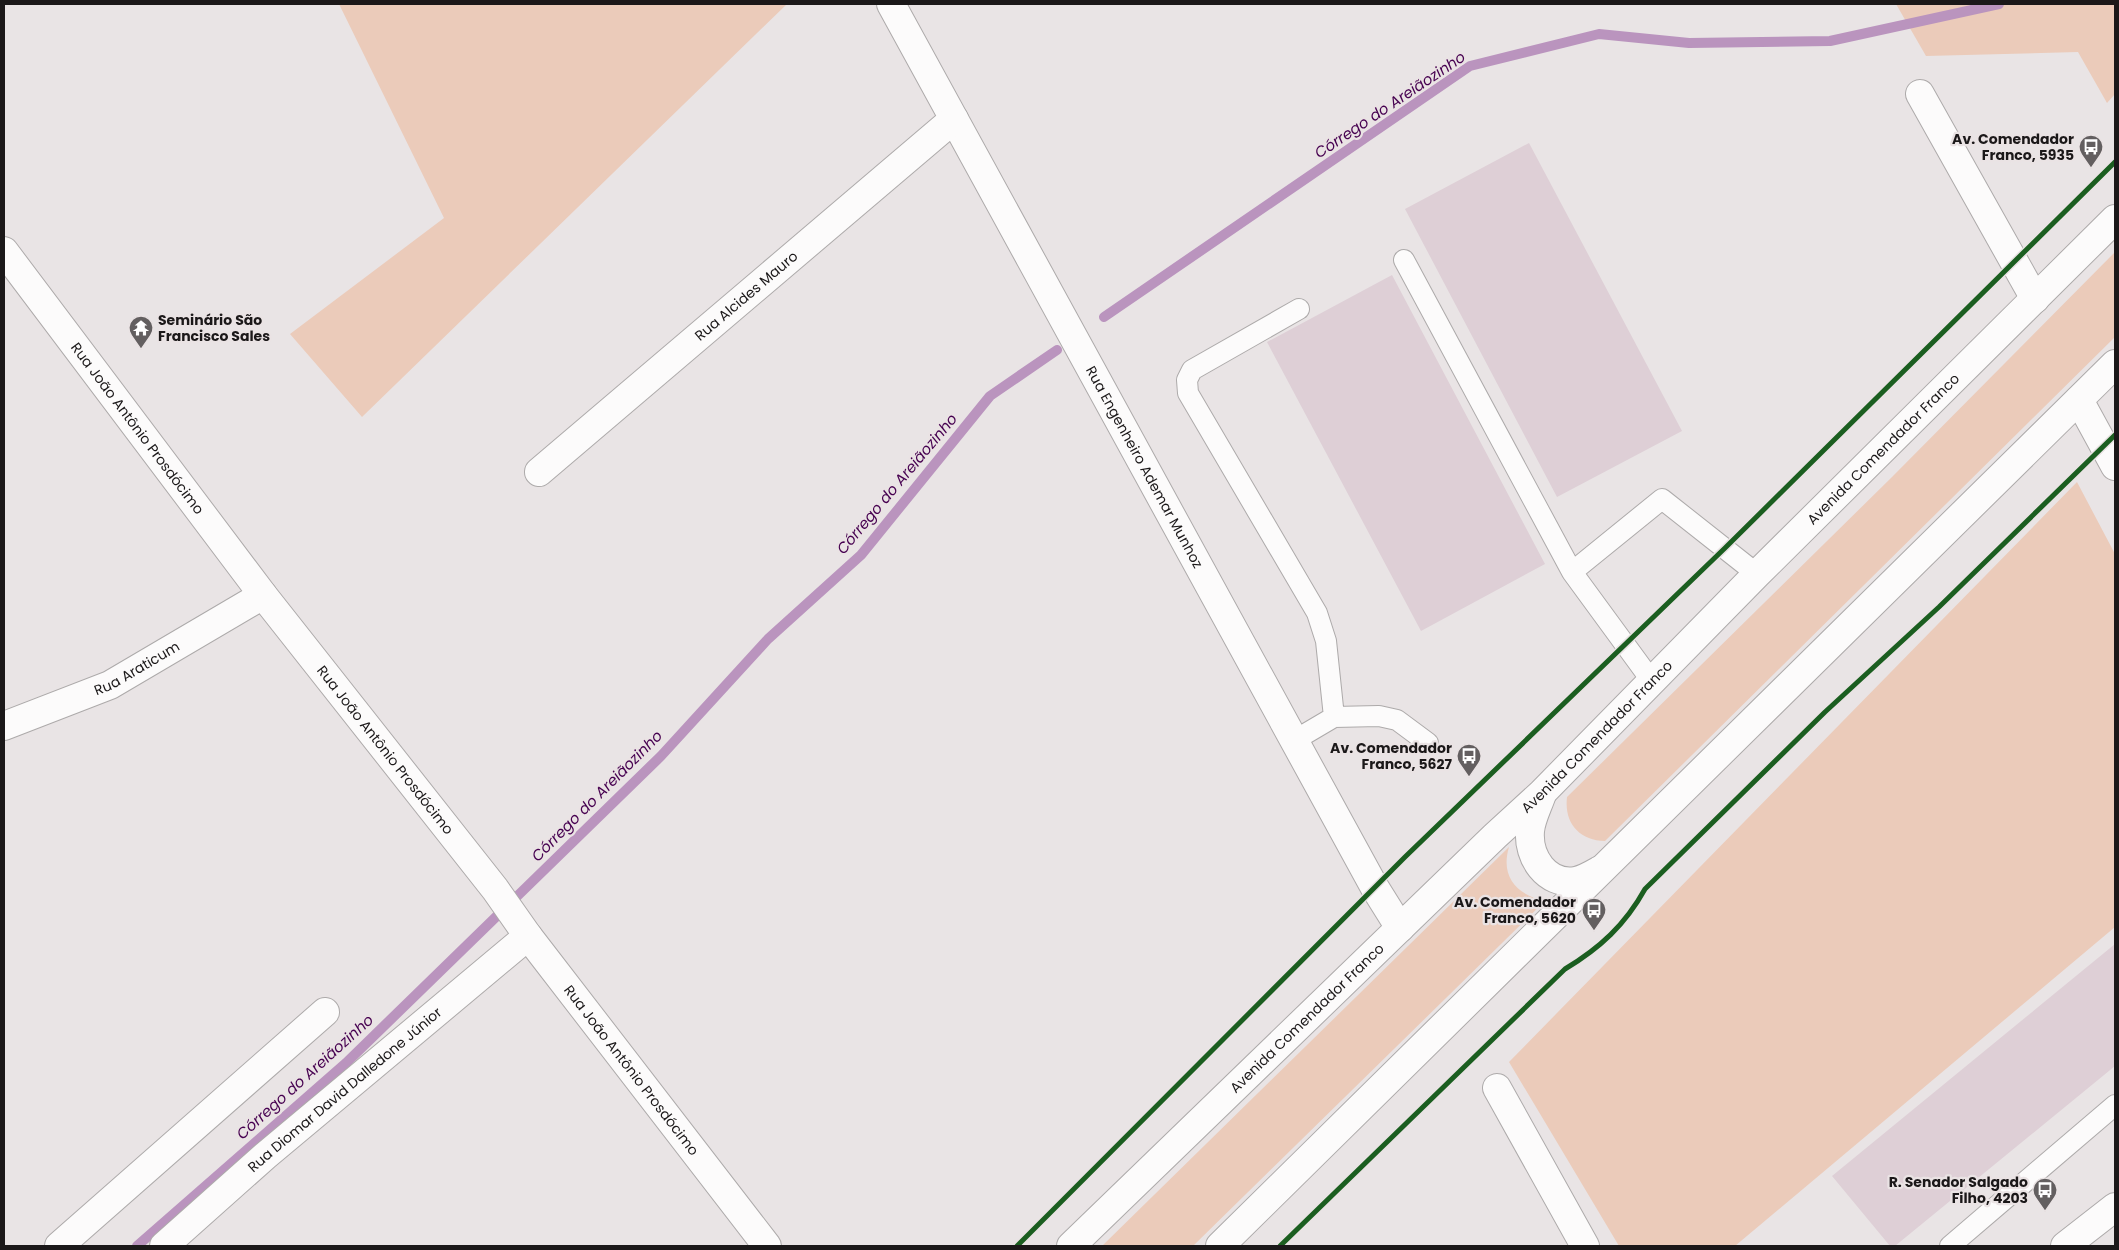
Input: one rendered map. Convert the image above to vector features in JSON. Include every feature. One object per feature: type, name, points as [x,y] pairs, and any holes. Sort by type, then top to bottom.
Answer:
[{"type":"main road","name":"Rua Engenheiro Ademar Munhoz","points":[[891,4],[1294,740],[1400,928]]},
{"type":"main road","points":[[1920,94],[2035,299]]},
{"type":"main road","name":"Rua Alcides Mauro","points":[[539,472],[954,119]]},
{"type":"main road","name":"Avenida Comendador Franco","points":[[1071,1246],[1495,836],[1542,793],[1651,680],[2115,219]]},
{"type":"main road","name":"Rua João Antônio Prosdócimo","points":[[9,266],[263,595],[495,889],[522,927],[767,1246]]},
{"type":"main road","points":[[1220,1246],[2115,364]]},
{"type":"main road","points":[[2079,400],[2115,466]]},
{"type":"main road","name":"Rua Araticum","points":[[4,726],[110,685],[263,595]]},
{"type":"main road","points":[[1542,793],[1530,829],[1530,848],[1537,865],[1555,879],[1576,881],[1604,869]]},
{"type":"main road","name":"Rua Diomar David Dalledone Júnior","points":[[164,1246],[522,927]]},
{"type":"main road","points":[[60,1246],[325,1012]]},
{"type":"main road","points":[[1497,1088],[1585,1246]]},
{"type":"main road","points":[[2066,1246],[2115,1207]]},
{"type":"lane","points":[[1404,260],[1572,572],[1651,680]]},
{"type":"lane","points":[[1299,309],[1192,370],[1186,380],[1188,393],[1317,613],[1326,641],[1334,717]]},
{"type":"lane","points":[[1572,572],[1662,500],[1757,574]]},
{"type":"lane","points":[[1294,740],[1334,717],[1380,716],[1397,720],[1428,743]]},
{"type":"lane","points":[[1950,1246],[2115,1105]]},
{"type":"shaded area","points":[[339,4],[787,4],[362,417],[290,334],[444,218]]},
{"type":"shaded area","points":[[1896,4],[2115,4],[2115,94],[2107,103],[2078,52],[1926,56]]},
{"type":"shaded area","points":[[2115,252],[2115,337],[1605,841],[1588,837],[1575,828],[1568,815],[1567,797],[1892,477]]},
{"type":"shaded area","points":[[2077,482],[2115,554],[2115,927],[1735,1246],[1619,1246],[1509,1062]]},
{"type":"shaded area","points":[[1509,847],[1507,867],[1513,883],[1526,894],[1545,901],[1193,1246],[1102,1246]]},
{"type":"building","points":[[1529,143],[1682,431],[1557,497],[1405,209]]},
{"type":"building","points":[[1392,275],[1545,564],[1421,631],[1267,342]]},
{"type":"building","points":[[2115,944],[2115,1066],[1895,1246],[1890,1246],[1832,1176]]},
{"type":"waterway","name":"Córrego do Areiãozinho","points":[[1104,317],[1470,66],[1599,34],[1689,43],[1830,41],[1999,4]]},
{"type":"waterway","name":"Córrego do Areiãozinho","points":[[137,1246],[346,1063],[661,756],[768,639],[861,555],[990,396],[1057,350]]},
{"type":"cycle path","points":[[1017,1246],[1405,857],[1725,548],[2115,162]]},
{"type":"cycle path","points":[[1280,1246],[1565,969],[1611,935],[1629,914],[1645,889],[1825,712],[1939,607],[2115,435]]},
{"type":"place","name":"Av. Comendador Franco, 5935","points":[[2091,168]]},
{"type":"place","name":"Seminário São Francisco Sales","points":[[141,349]]},
{"type":"place","name":"Av. Comendador Franco, 5627","points":[[1469,777]]},
{"type":"place","name":"Av. Comendador Franco, 5620","points":[[1594,931]]},
{"type":"place","name":"R. Senador Salgado Filho, 4203","points":[[2045,1211]]}]
